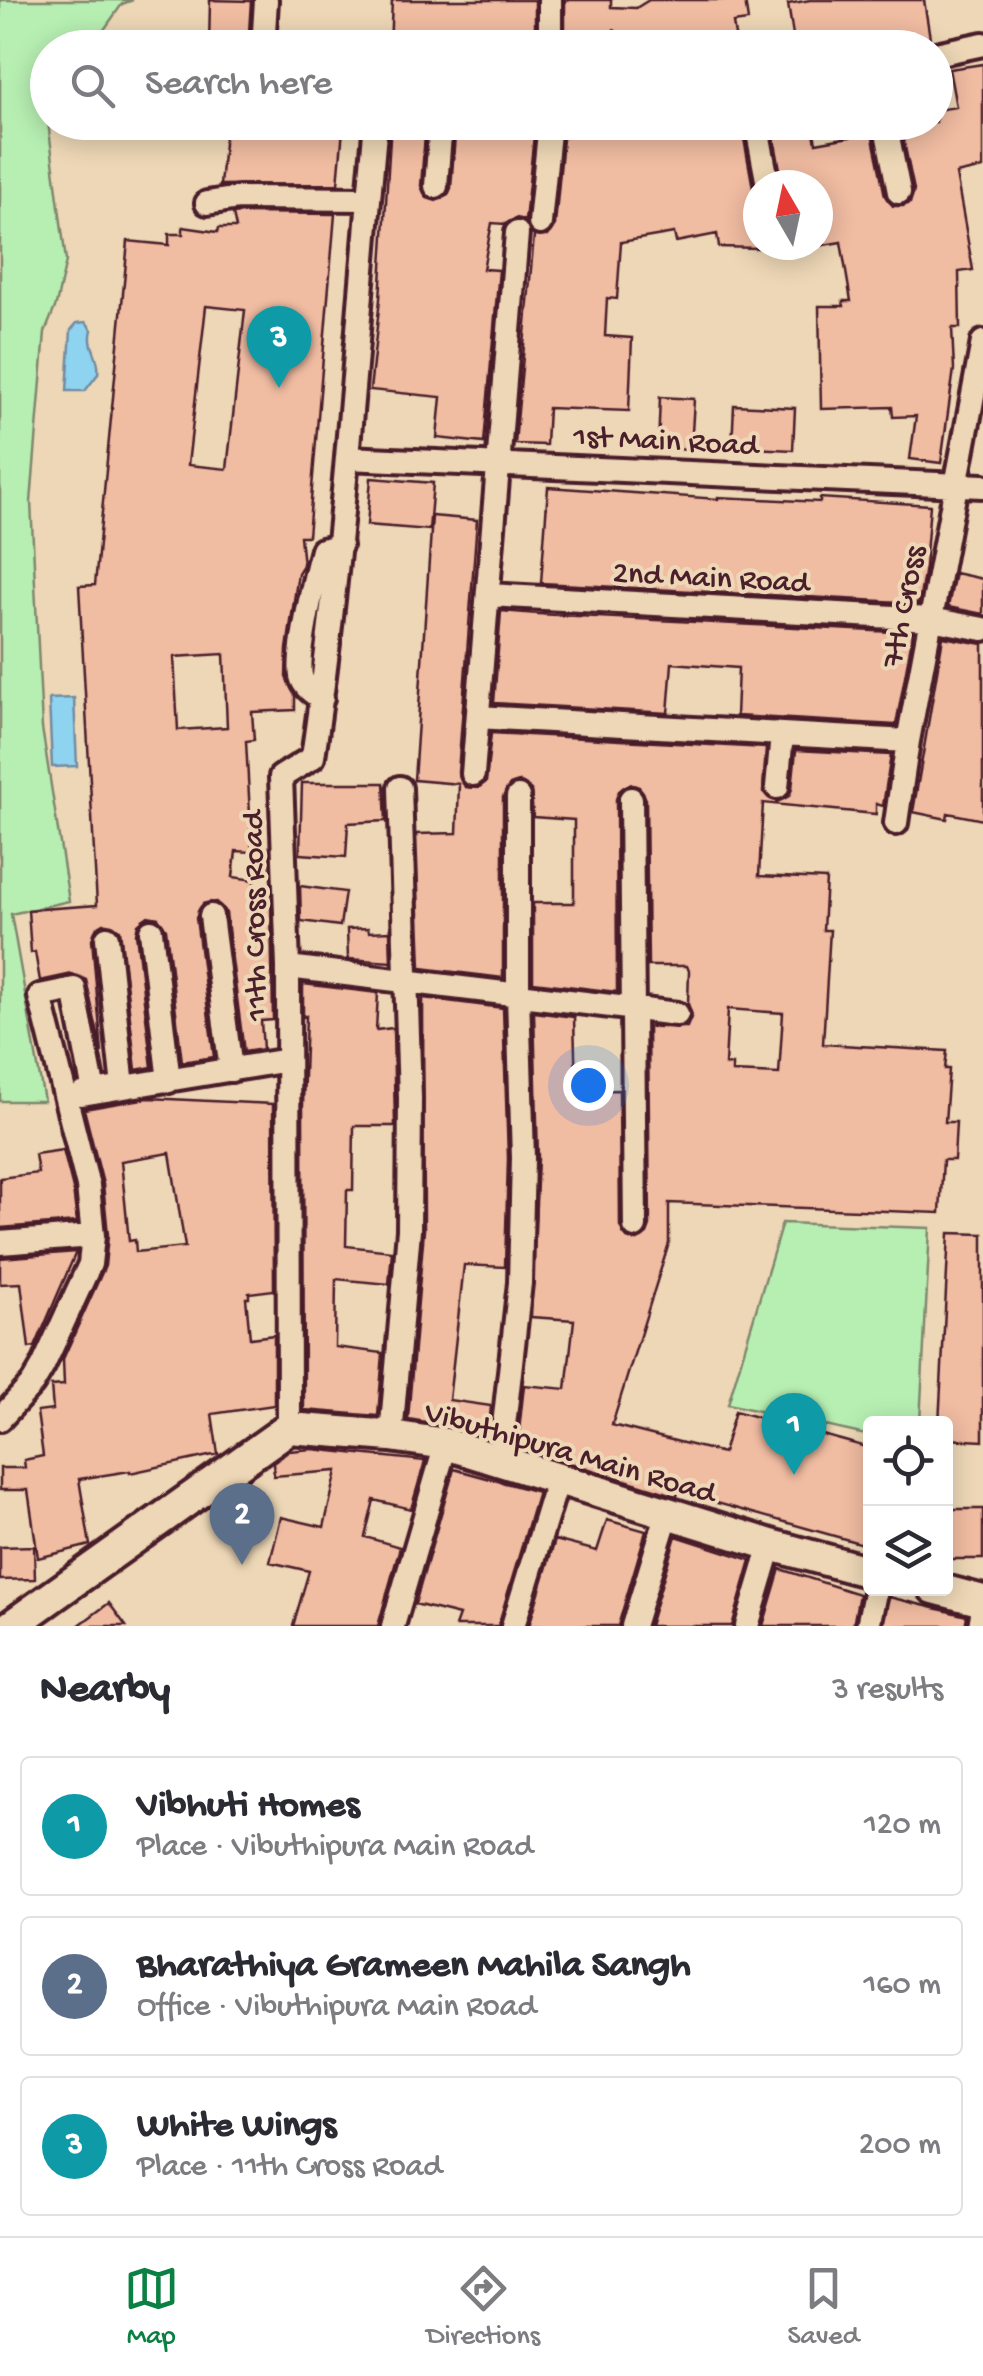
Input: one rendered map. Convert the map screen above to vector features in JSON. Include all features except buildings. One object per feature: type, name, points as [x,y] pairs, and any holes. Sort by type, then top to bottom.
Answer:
[{"type":"street","points":[[264,30],[266,0]]},
{"type":"street","points":[[550,0],[550,30]]},
{"type":"street","points":[[953,50],[983,44]]},
{"type":"street","name":"11th Cross Road","points":[[289,1428],[288,967],[281,777],[313,757],[322,698],[340,546],[374,140]]},
{"type":"street","points":[[436,186],[440,140]]},
{"type":"street","points":[[540,222],[548,140]]},
{"type":"street","points":[[759,140],[765,170]]},
{"type":"street","points":[[889,140],[900,192]]},
{"type":"street","points":[[207,203],[239,198],[369,199]]},
{"type":"street","points":[[473,774],[517,233]]},
{"type":"street","name":"7th Cross","points":[[896,823],[982,349]]},
{"type":"street","name":"1st Main Road","points":[[347,458],[983,486]]},
{"type":"street","name":"2nd Main Road","points":[[488,595],[931,619],[983,629]]},
{"type":"street","points":[[478,716],[908,741]]},
{"type":"street","points":[[777,787],[782,735]]},
{"type":"street","points":[[391,1436],[408,1230],[410,1098],[400,788]]},
{"type":"street","points":[[500,1461],[520,1283],[523,1158],[518,798]]},
{"type":"street","points":[[631,799],[634,1226]]},
{"type":"street","points":[[211,916],[231,1070]]},
{"type":"street","points":[[152,930],[169,1082]]},
{"type":"street","points":[[107,938],[123,1088]]},
{"type":"street","points":[[288,967],[677,1014]]},
{"type":"street","points":[[0,1419],[43,1366],[90,1264],[94,1236],[88,1186],[40,996],[74,989],[94,1092]]},
{"type":"street","points":[[64,1096],[288,1060]]},
{"type":"street","points":[[0,1243],[94,1236]]},
{"type":"street","points":[[11,1626],[289,1428]]},
{"type":"street","name":"Vibuthipura Main Road","points":[[289,1428],[446,1444],[863,1570]]},
{"type":"street","points":[[393,1626],[446,1444]]},
{"type":"street","points":[[513,1626],[558,1479]]},
{"type":"street","points":[[634,1626],[668,1512]]},
{"type":"street","points":[[747,1626],[771,1545]]},
{"type":"street","points":[[953,1593],[983,1601]]},
{"type":"street","points":[[868,1626],[874,1596]]},
{"type":"street","points":[[980,1626],[983,1609]]},
{"type":"green space","points":[[0,0],[133,0],[122,4],[104,30],[30,30],[30,140],[50,140],[66,261],[45,332],[31,502],[42,728],[69,901],[11,914],[44,1101],[0,1101]]},
{"type":"green space","points":[[782,1223],[930,1228],[920,1416],[863,1416],[863,1434],[728,1404]]},
{"type":"water","points":[[86,322],[92,330],[98,374],[85,391],[67,391],[71,330],[77,323]]},
{"type":"water","points":[[74,698],[77,766],[52,767],[49,699]]},
{"type":"place","name":"White Wings","points":[[279,388]]},
{"type":"place","name":"Vibhuti Homes","points":[[794,1475]]},
{"type":"place","name":"Bharathiya Grameen Mahila Sangh","points":[[242,1565]]}]
